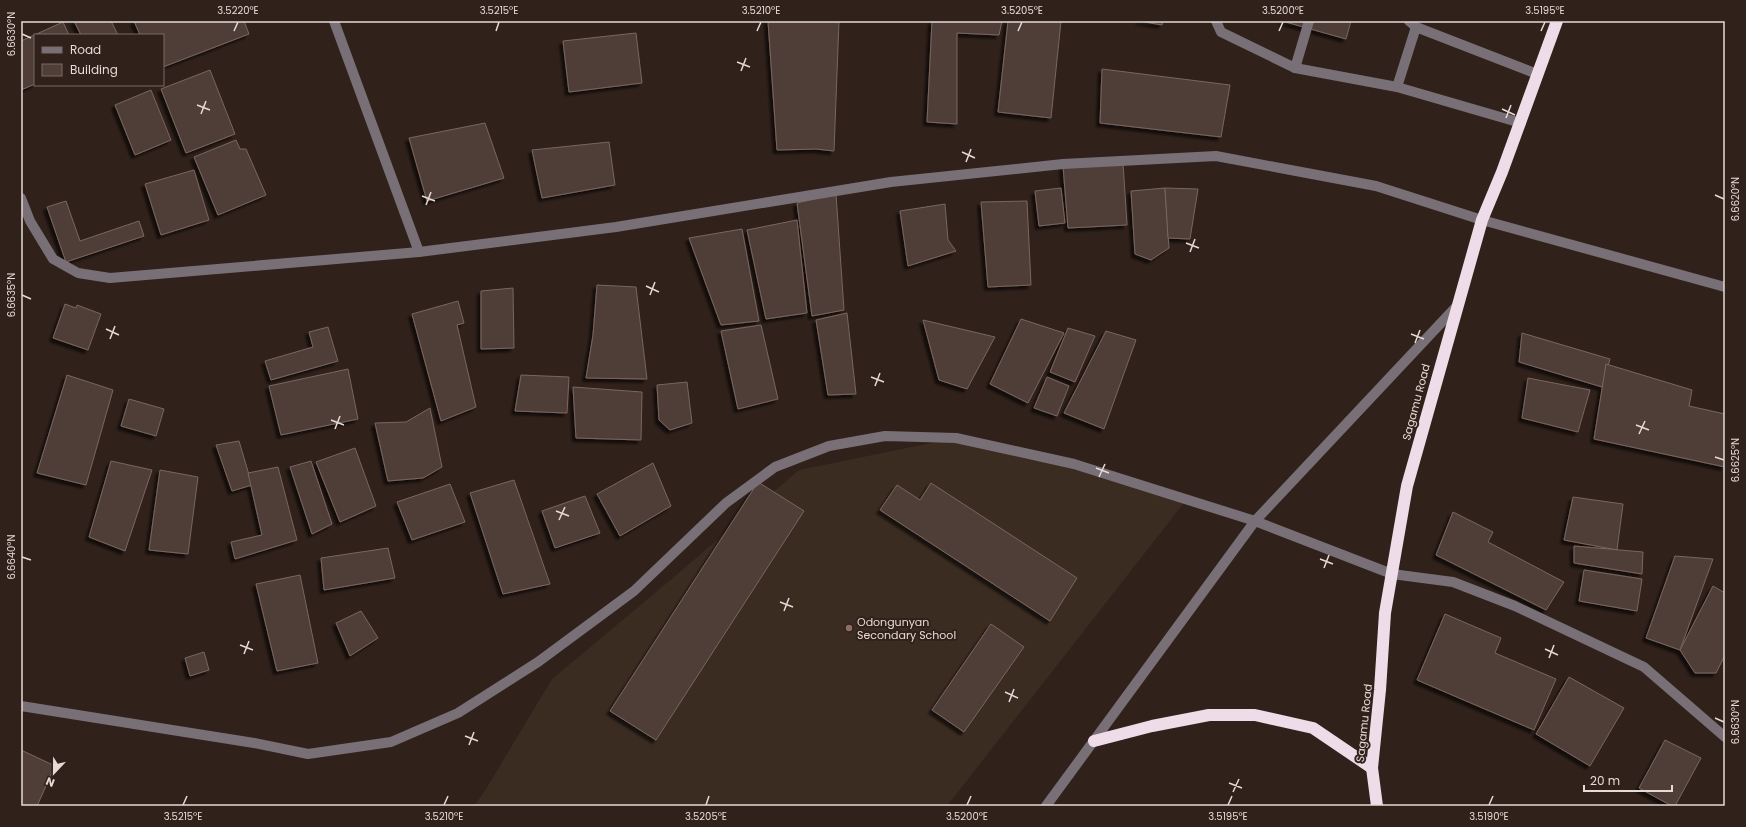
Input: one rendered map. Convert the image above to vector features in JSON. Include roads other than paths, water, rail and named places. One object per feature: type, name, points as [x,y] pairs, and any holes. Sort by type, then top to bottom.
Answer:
[{"type":"highway","name":"Sagamu Road","points":[[1377,806],[1372,768],[1380,690],[1385,613],[1406,486],[1482,220],[1521,123],[1556,21]]},
{"type":"highway","points":[[1094,741],[1152,726],[1208,715],[1255,715],[1314,728],[1372,768]]},
{"type":"street","points":[[334,21],[419,252]]},
{"type":"street","points":[[1216,21],[1221,32],[1295,68],[1397,87],[1521,123]]},
{"type":"street","points":[[1295,68],[1309,21]]},
{"type":"street","points":[[1397,87],[1413,24],[1537,74]]},
{"type":"street","points":[[21,198],[30,221],[53,259],[78,273],[110,278],[419,252],[616,227],[891,182],[1063,164],[1216,156],[1376,186],[1482,220],[1725,287]]},
{"type":"street","points":[[1046,806],[1255,521],[1456,307]]},
{"type":"street","points":[[21,706],[254,743],[308,754],[391,742],[458,713],[538,662],[634,591],[726,503],[775,467],[829,446],[885,436],[956,438],[1074,464],[1255,521],[1392,574],[1453,582],[1515,606],[1644,667],[1725,737]]},
{"type":"place","name":"Odongunyan Secondary School","points":[[849,628]]}]
